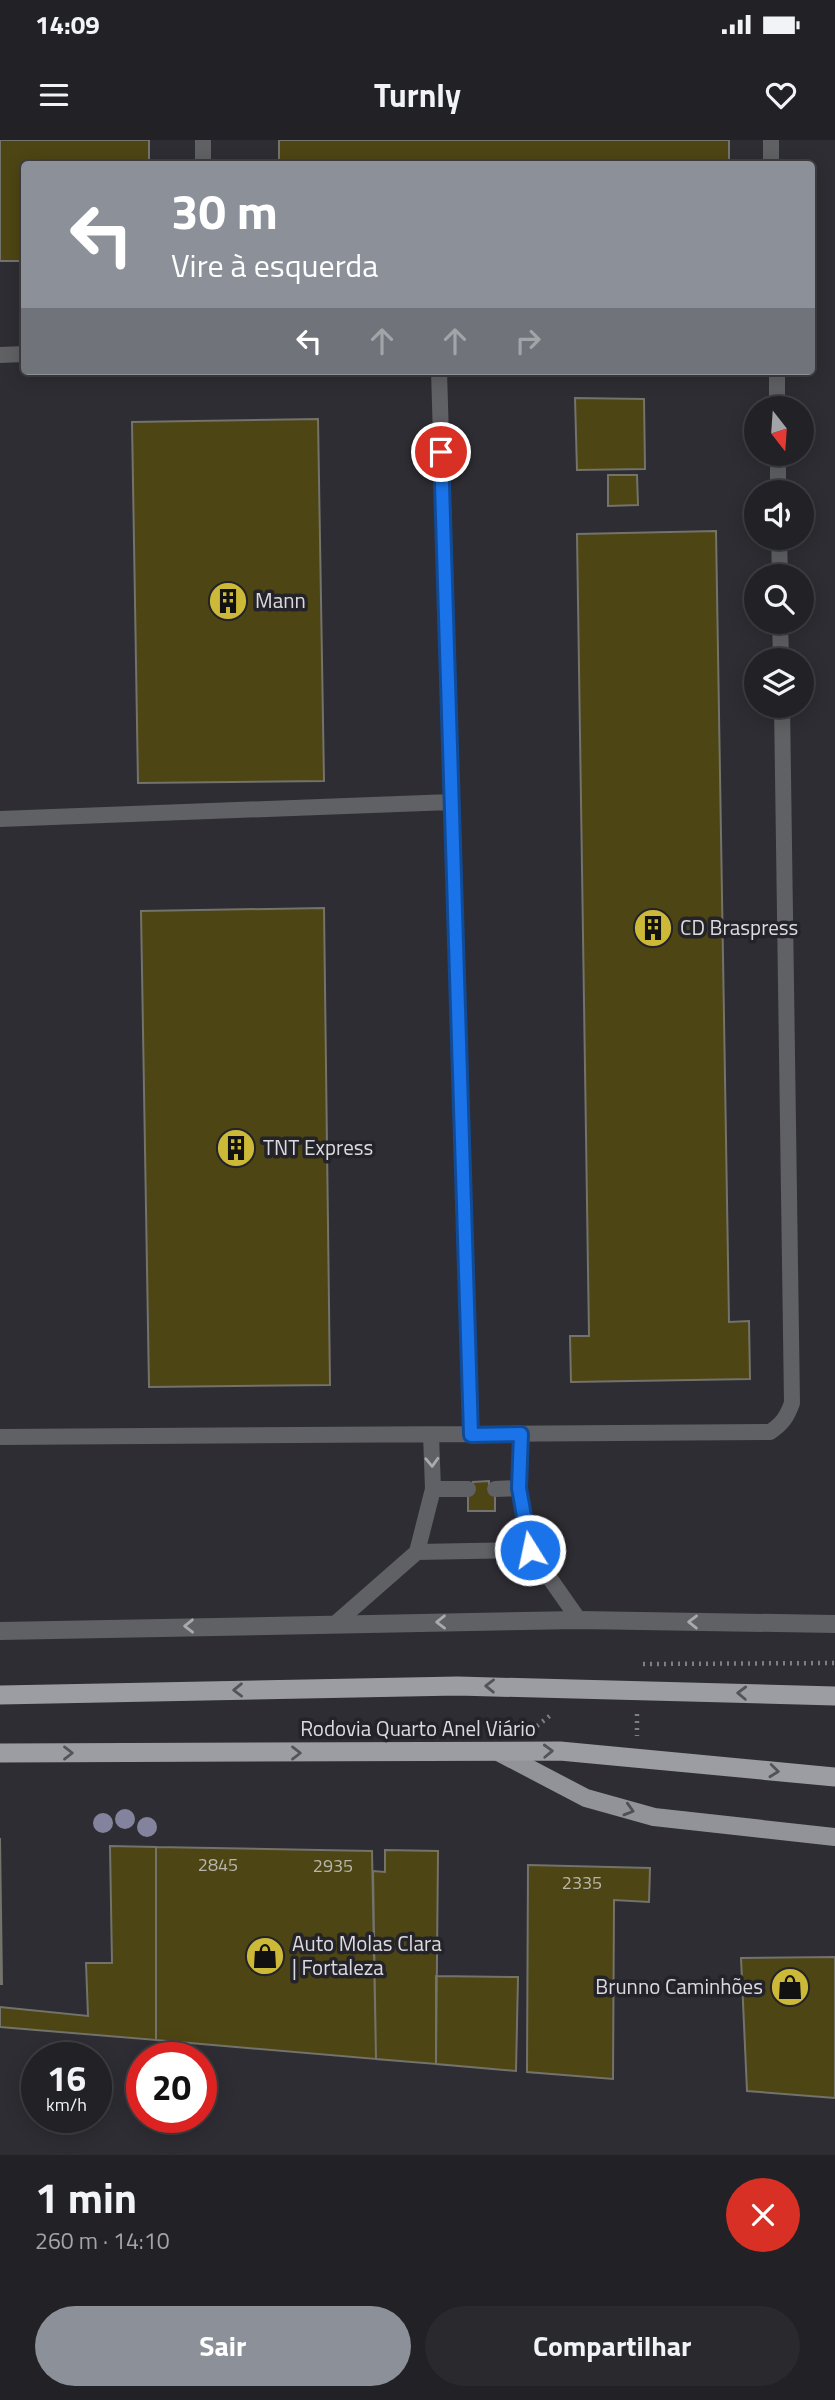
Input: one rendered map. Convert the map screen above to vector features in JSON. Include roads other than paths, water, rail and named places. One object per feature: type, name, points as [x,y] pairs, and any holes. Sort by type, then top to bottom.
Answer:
[{"type":"highway","name":"Rodovia Quarto Anel Viário","points":[[0,1695],[458,1685],[835,1696]]},
{"type":"highway","name":"Rodovia Quarto Anel Viário","points":[[0,1753],[560,1751],[835,1777]]},
{"type":"main road","points":[[500,1753],[586,1798],[654,1817],[835,1837]]},
{"type":"street","points":[[0,1630],[579,1620],[835,1625]]},
{"type":"lane","points":[[203,140],[203,161]]},
{"type":"lane","points":[[771,140],[771,161]]},
{"type":"lane","points":[[0,355],[21,354]]},
{"type":"lane","points":[[439,375],[471,1435]]},
{"type":"lane","points":[[777,375],[777,396]]},
{"type":"lane","points":[[0,1437],[770,1432],[781,1425],[788,1416],[792,1403],[782,718]]},
{"type":"lane","points":[[0,819],[451,802]]},
{"type":"lane","points":[[336,1623],[417,1552],[433,1489],[430,1434]]},
{"type":"lane","points":[[521,1434],[519,1488],[530,1550],[579,1620]]},
{"type":"lane","points":[[495,1489],[519,1488]]},
{"type":"lane","points":[[433,1489],[468,1489]]},
{"type":"lane","points":[[417,1552],[530,1550]]},
{"type":"place","name":"Mann","points":[[228,601]]},
{"type":"place","name":"CD Braspress","points":[[653,928]]},
{"type":"place","name":"TNT Express","points":[[236,1148]]},
{"type":"place","name":"Auto Molas Clara | Fortaleza","points":[[265,1956]]},
{"type":"place","name":"Brunno Caminhões","points":[[790,1987]]}]
